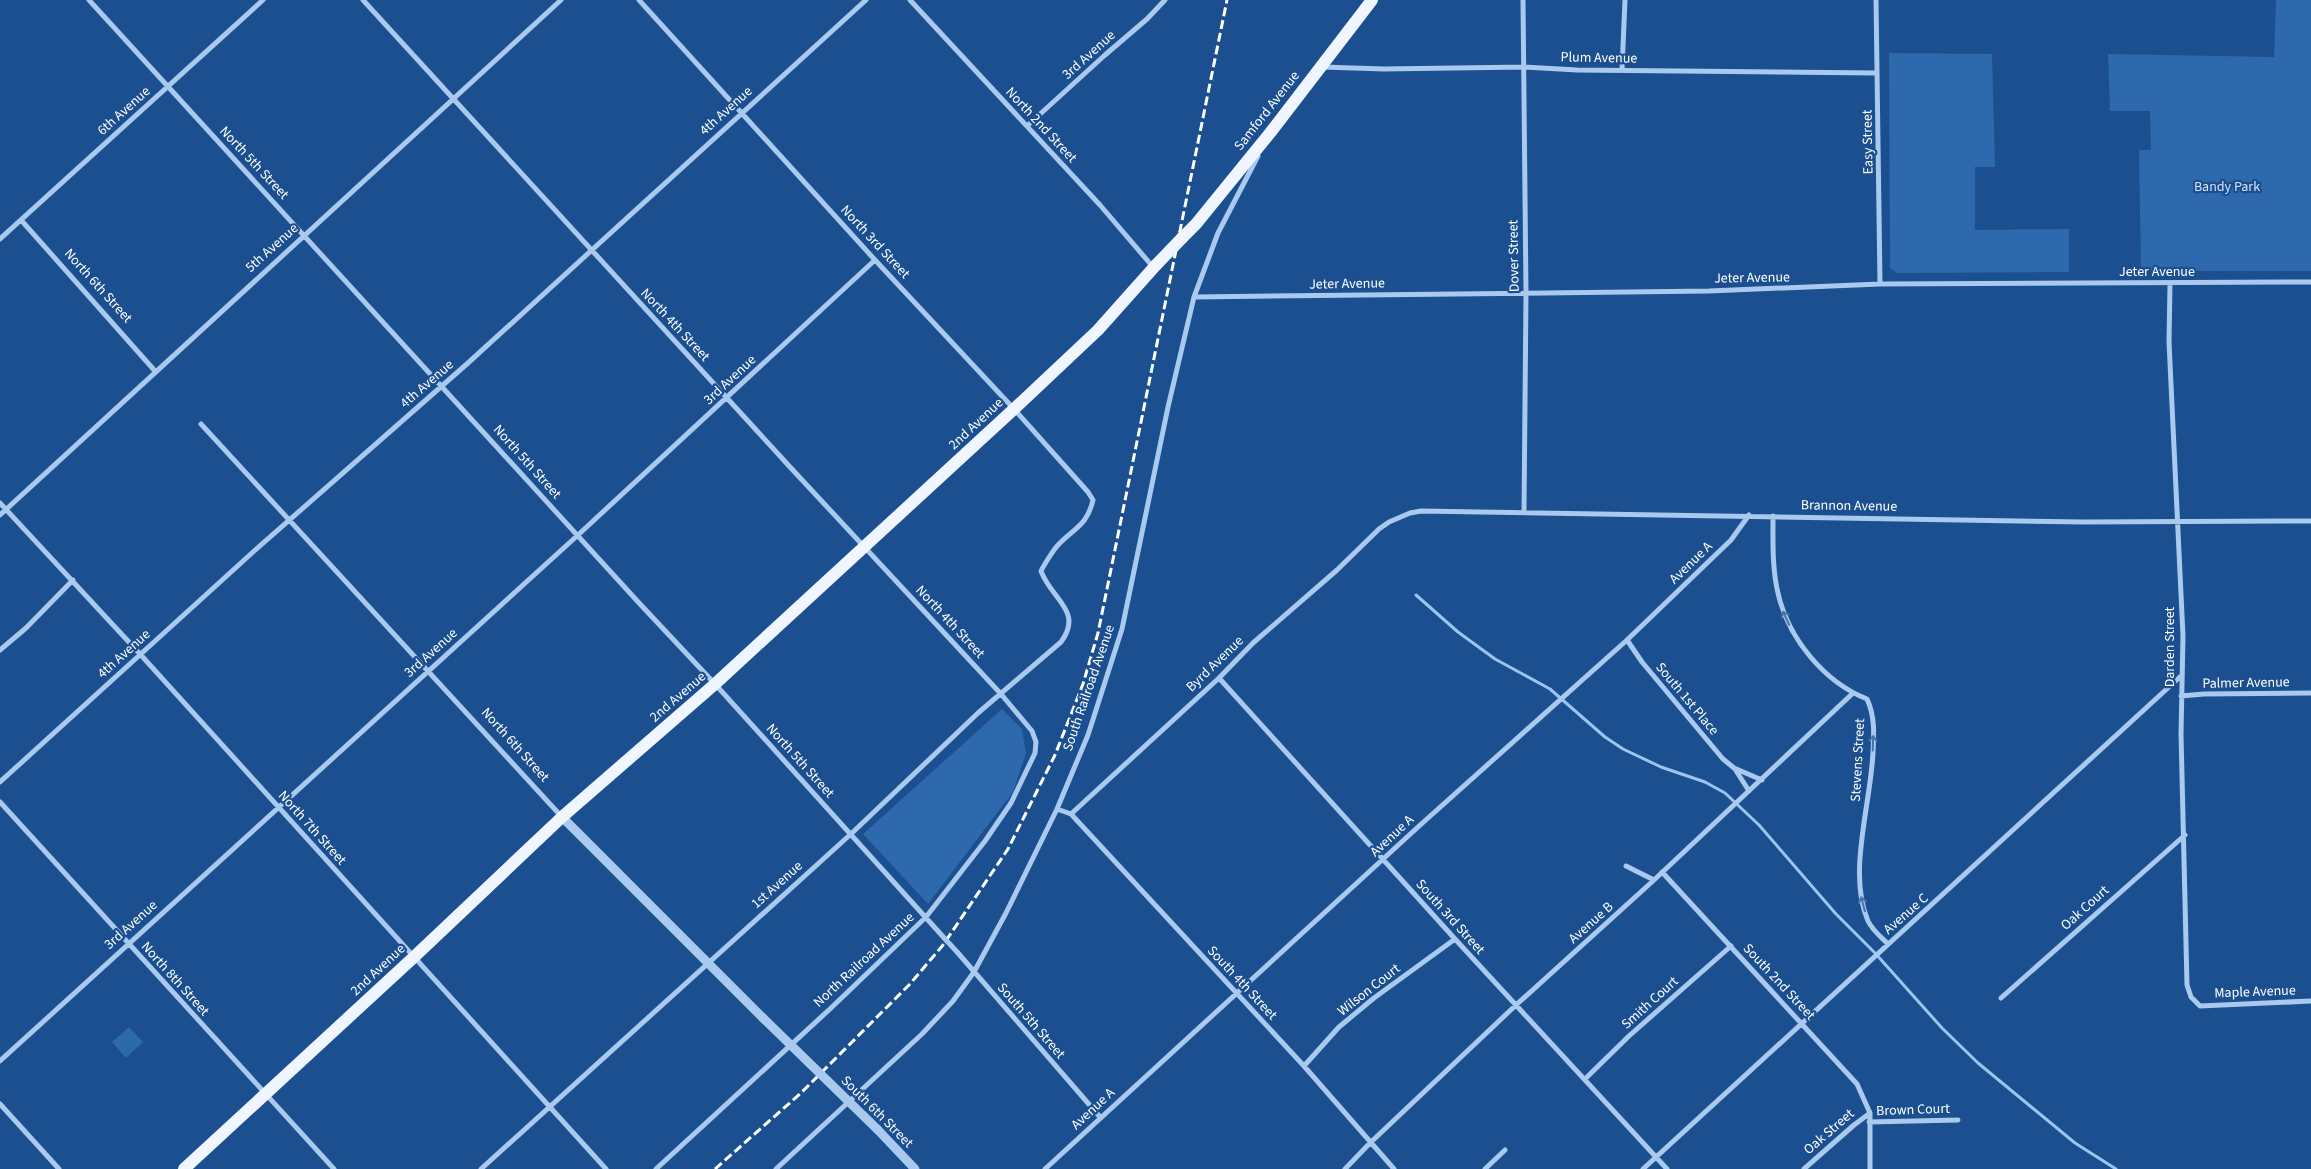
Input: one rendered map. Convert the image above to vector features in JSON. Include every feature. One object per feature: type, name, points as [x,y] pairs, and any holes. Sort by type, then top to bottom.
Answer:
[{"type":"main road","name":"Samford Avenue","points":[[1182,238],[1196,224],[1270,133],[1372,0]]},
{"type":"main road","name":"2nd Avenue","points":[[184,1169],[414,957],[562,817],[715,684],[1014,409],[1098,330],[1182,238]]},
{"type":"street","name":"North 5th Street","points":[[89,0],[852,834],[946,940]]},
{"type":"street","name":"6th Avenue","points":[[0,239],[263,0]]},
{"type":"street","name":"North 4th Street","points":[[363,0],[1001,694],[1032,731]]},
{"type":"street","name":"5th Avenue","points":[[0,515],[304,234],[454,101],[561,0]]},
{"type":"street","name":"North 3rd Street","points":[[639,0],[1088,492],[1093,500],[1090,514],[1075,531],[1057,546],[1041,571],[1045,583],[1067,610]]},
{"type":"street","name":"4th Avenue","points":[[0,782],[289,520],[442,386],[866,0]]},
{"type":"street","name":"North 2nd Street","points":[[910,0],[1155,266]]},
{"type":"street","name":"3rd Avenue","points":[[1027,126],[1147,19],[1165,0]]},
{"type":"street","name":"Dover Street","points":[[1523,0],[1526,293],[1524,512]]},
{"type":"street","points":[[1622,70],[1625,0]]},
{"type":"street","name":"Easy Street","points":[[1876,0],[1876,73],[1880,131],[1880,284]]},
{"type":"street","name":"Plum Avenue","points":[[1321,67],[1384,69],[1524,67],[1876,73]]},
{"type":"street","name":"South Railroad Avenue","points":[[776,1169],[922,1034],[953,1001],[974,972],[1006,913],[1057,809],[1088,735],[1122,629],[1172,389],[1194,297],[1218,233],[1270,133]]},
{"type":"street","name":"North 6th Street","points":[[21,220],[155,371]]},
{"type":"street","name":"3rd Avenue","points":[[0,1061],[578,535],[875,260]]},
{"type":"street","name":"Jeter Avenue","points":[[1194,297],[1727,290],[1880,284],[2311,282]]},
{"type":"street","name":"Darden Street","points":[[2170,284],[2169,342],[2183,636],[2181,696],[2187,985],[2191,997],[2200,1006]]},
{"type":"street","name":"North 6th Street","points":[[201,424],[562,817],[819,1074]]},
{"type":"street","name":"North 7th Street","points":[[0,503],[73,580],[606,1169]]},
{"type":"street","name":"Brannon Avenue","points":[[1389,522],[1410,513],[1421,511],[2177,522],[2311,521]]},
{"type":"street","name":"Avenue A","points":[[1045,1169],[1627,640],[1724,546],[1749,515]]},
{"type":"street","name":"Stevens Street","points":[[1773,516],[1777,592],[1784,614],[1794,634],[1830,677],[1852,694],[1867,699],[1872,710],[1874,733],[1872,778],[1858,879],[1862,901],[1869,922],[1875,932],[1888,944]]},
{"type":"street","name":"Byrd Avenue","points":[[1071,814],[1219,678],[1252,644],[1389,522]]},
{"type":"street","points":[[0,650],[26,628],[73,580]]},
{"type":"street","name":"1st Avenue","points":[[481,1169],[708,962],[852,834],[1001,694],[1061,642],[1068,633],[1070,621],[1067,610]]},
{"type":"street","name":"South 1st Place","points":[[1627,640],[1642,662],[1715,750],[1734,768],[1749,791]]},
{"type":"street","name":"Avenue C","points":[[1643,1169],[1888,944],[1986,858],[2183,675]]},
{"type":"street","name":"South 3rd Street","points":[[1219,678],[1455,939],[1667,1169]]},
{"type":"street","name":"Palmer Avenue","points":[[2181,696],[2311,693]]},
{"type":"street","name":"Avenue B","points":[[1345,1169],[1516,1005],[1654,880],[1852,694]]},
{"type":"street","name":"North Railroad Avenue","points":[[656,1169],[831,1008],[926,917],[953,884],[1011,803],[1035,753],[1036,742],[1032,731]]},
{"type":"street","name":"South 1st Place","points":[[1734,768],[1762,780]]},
{"type":"street","name":"North 8th Street","points":[[0,802],[334,1169]]},
{"type":"street","points":[[1057,809],[1071,814]]},
{"type":"street","name":"South 4th Street","points":[[1071,814],[1236,995],[1304,1066],[1394,1169]]},
{"type":"street","name":"Oak Court","points":[[2001,998],[2185,835]]},
{"type":"street","points":[[1626,866],[1654,880]]},
{"type":"street","name":"South 2nd Street","points":[[1662,872],[1857,1084],[1870,1113]]},
{"type":"street","name":"Wilson Court","points":[[1304,1066],[1339,1028],[1374,998],[1455,939]]},
{"type":"street","name":"South 5th Street","points":[[946,940],[1100,1117]]},
{"type":"street","name":"Smith Court","points":[[1585,1079],[1629,1036],[1730,946]]},
{"type":"street","name":"Maple Avenue","points":[[2200,1006],[2311,1001]]},
{"type":"street","name":"South 6th Street","points":[[819,1074],[916,1169]]},
{"type":"street","points":[[0,1104],[59,1169]]},
{"type":"street","points":[[1870,1113],[1870,1169]]},
{"type":"street","name":"Oak Street","points":[[1804,1169],[1854,1124],[1870,1113]]},
{"type":"street","name":"Brown Court","points":[[1869,1122],[1958,1120]]},
{"type":"street","points":[[1485,1169],[1505,1150]]},
{"type":"green space","name":"Bandy Park","points":[[2276,0],[2311,0],[2311,271],[2141,271],[2139,150],[2151,150],[2150,111],[2110,111],[2108,54],[2274,57]]},
{"type":"green space","points":[[1889,53],[1992,54],[1995,167],[1975,167],[1975,230],[2069,229],[2069,272],[1897,273],[1890,268]]},
{"type":"green space","points":[[1002,709],[1022,729],[1026,753],[1013,792],[928,904],[863,834]]},
{"type":"green space","points":[[129,1027],[143,1042],[126,1058],[112,1042]]},
{"type":"waterway","points":[[1416,595],[1458,632],[1495,659],[1550,689],[1605,737],[1623,749],[1661,767],[1705,782],[1725,793],[1759,825],[1836,914],[1875,953],[1942,1028],[1978,1063],[2075,1143],[2116,1169]]},
{"type":"railway","points":[[715,1169],[801,1093],[910,984],[943,945],[1008,849],[1055,755],[1083,684],[1098,633],[1227,0]]}]
